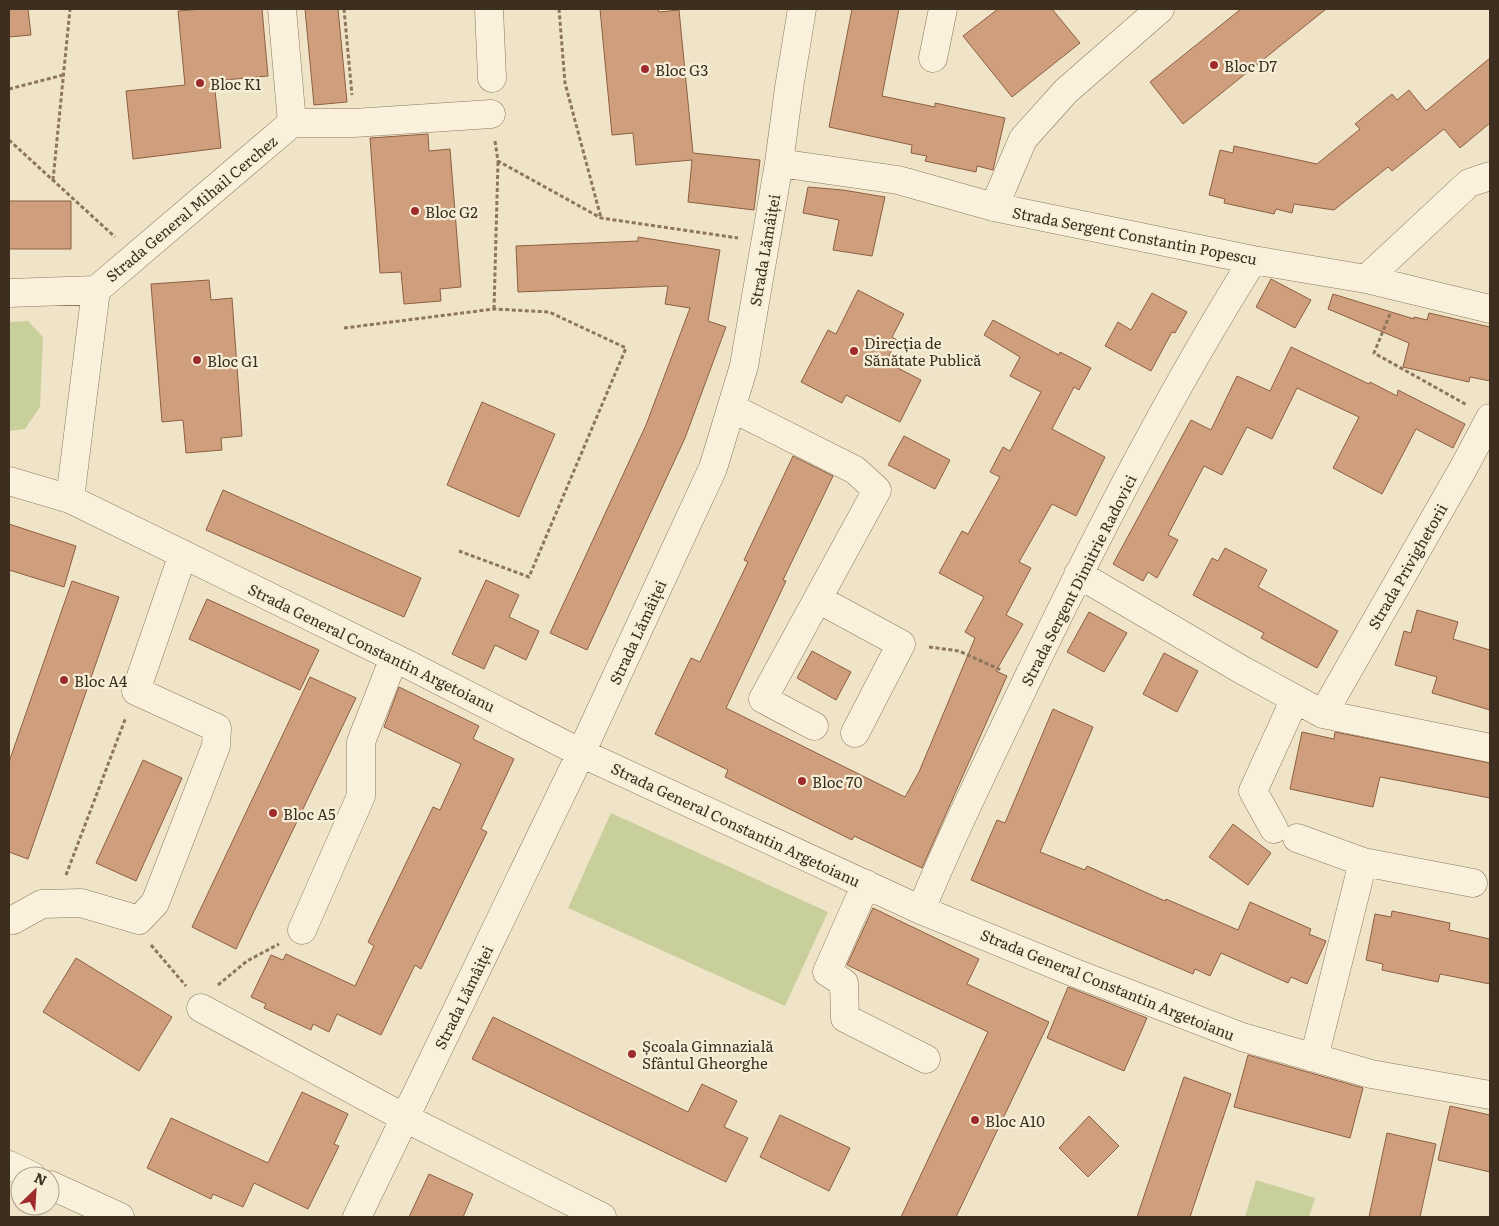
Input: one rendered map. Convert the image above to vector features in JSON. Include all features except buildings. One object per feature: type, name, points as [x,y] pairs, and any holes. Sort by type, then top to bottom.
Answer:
[{"type":"street","points":[[282,9],[292,123],[354,123],[492,114]]},
{"type":"street","points":[[489,9],[492,78]]},
{"type":"street","name":"Strada Lămâiței","points":[[357,1217],[581,753],[713,468],[744,366],[779,163],[802,9]]},
{"type":"street","points":[[934,58],[942,9]]},
{"type":"street","points":[[994,207],[1023,139],[1066,91],[1142,14]]},
{"type":"street","name":"Strada General Mihail Cerchez","points":[[70,499],[96,290],[292,123]]},
{"type":"street","name":"Strada Sergent Constantin Popescu","points":[[779,163],[898,180],[994,207],[1253,260],[1366,279],[1490,309]]},
{"type":"street","points":[[1366,279],[1469,183],[1490,176]]},
{"type":"street","name":"Strada Sergent Dimitrie Radovici","points":[[922,910],[944,853],[1078,574],[1218,316],[1253,260]]},
{"type":"street","points":[[9,293],[96,290]]},
{"type":"street","points":[[732,408],[855,470],[877,490],[763,699],[814,726]]},
{"type":"street","name":"Strada Privighetorii","points":[[1323,714],[1490,418]]},
{"type":"street","name":"Strada General Constantin Argetoianu","points":[[9,481],[70,499],[394,658],[581,753],[922,910],[1075,973],[1242,1037],[1371,1074],[1490,1095]]},
{"type":"street","points":[[13,920],[42,904],[82,903],[139,920],[155,903],[216,746],[217,728],[136,691],[183,554]]},
{"type":"street","points":[[1078,574],[1242,670],[1323,714],[1490,748]]},
{"type":"street","points":[[818,600],[901,644],[855,733]]},
{"type":"street","points":[[302,930],[361,796],[361,742],[394,658]]},
{"type":"street","points":[[1295,699],[1253,791],[1286,834],[1364,862],[1473,883]]},
{"type":"street","points":[[1314,1058],[1364,862]]},
{"type":"street","points":[[866,884],[827,972],[844,983],[844,1018],[926,1059]]},
{"type":"street","points":[[201,1008],[405,1118],[602,1217]]},
{"type":"street","points":[[60,1189],[120,1217]]},
{"type":"path","points":[[53,180],[70,9]]},
{"type":"path","points":[[344,9],[354,123]]},
{"type":"path","points":[[559,9],[565,83],[601,218]]},
{"type":"path","points":[[9,89],[63,75]]},
{"type":"path","points":[[492,114],[498,161],[494,309]]},
{"type":"path","points":[[9,140],[135,256]]},
{"type":"path","points":[[498,161],[601,218],[766,242]]},
{"type":"path","points":[[1401,288],[1374,353],[1490,418]]},
{"type":"path","points":[[344,328],[494,309],[549,312],[626,348],[529,578],[459,551]]},
{"type":"path","points":[[901,644],[959,651],[1026,682]]},
{"type":"path","points":[[55,904],[136,691]]},
{"type":"path","points":[[139,920],[152,948],[179,975],[201,1008],[211,990],[247,961],[302,930]]},
{"type":"green space","points":[[28,321],[43,337],[40,407],[25,429],[9,431],[9,322]]},
{"type":"green space","points":[[611,813],[828,912],[785,1006],[568,908]]},
{"type":"green space","points":[[1256,1180],[1315,1198],[1309,1217],[1245,1217]]},
{"type":"place","name":"Bloc D7","points":[[1214,65]]},
{"type":"place","name":"Bloc G3","points":[[645,69]]},
{"type":"place","name":"Bloc K1","points":[[200,83]]},
{"type":"place","name":"Bloc G2","points":[[415,211]]},
{"type":"place","name":"Direcția de Sănătate Publică","points":[[854,351]]},
{"type":"place","name":"Bloc G1","points":[[197,360]]},
{"type":"place","name":"Bloc A4","points":[[64,680]]},
{"type":"place","name":"Bloc 70","points":[[802,781]]},
{"type":"place","name":"Bloc A5","points":[[273,813]]},
{"type":"place","name":"Școala Gimnazială Sfântul Gheorghe","points":[[632,1054]]},
{"type":"place","name":"Bloc A10","points":[[975,1120]]}]
